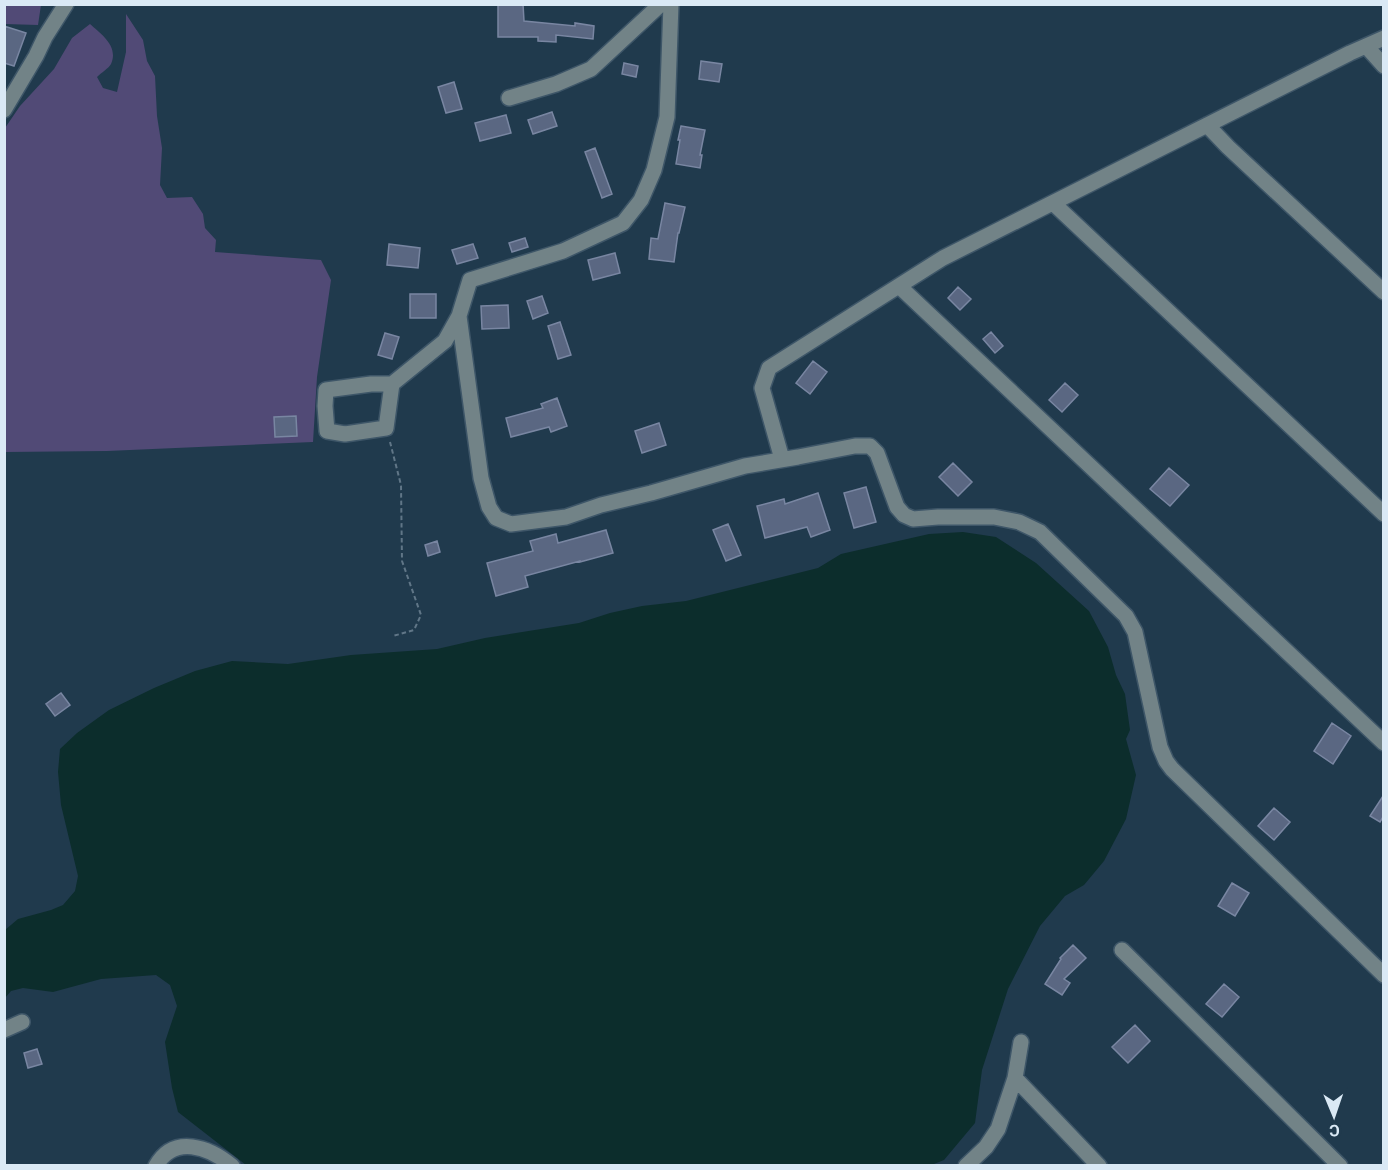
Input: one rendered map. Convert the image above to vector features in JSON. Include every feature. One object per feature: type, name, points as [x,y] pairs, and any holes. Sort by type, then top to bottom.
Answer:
[{"type":"street","points":[[4,110],[66,4]]},
{"type":"street","points":[[509,98],[556,84],[591,69],[661,4]]},
{"type":"street","points":[[392,384],[386,428],[345,434],[327,431],[326,390],[370,384],[392,384],[445,341],[459,316],[470,280],[563,251],[623,223],[641,200],[654,170],[667,117],[671,4]]},
{"type":"street","points":[[782,459],[762,388],[769,368],[943,258],[1383,38]]},
{"type":"street","points":[[1366,46],[1383,66]]},
{"type":"street","points":[[1207,125],[1383,292]]},
{"type":"street","points":[[1053,203],[1383,514]]},
{"type":"street","points":[[899,286],[1383,743]]},
{"type":"street","points":[[459,316],[481,478],[489,507],[496,518],[511,524],[566,517],[601,505],[745,466],[855,446],[870,446],[877,453],[897,507],[904,516],[913,519],[994,517],[1019,522],[1040,532],[1126,616],[1135,632],[1160,747],[1172,769],[1383,975]]},
{"type":"street","points":[[1122,950],[1340,1166]]},
{"type":"street","points":[[4,1030],[22,1022]]},
{"type":"street","points":[[966,1166],[986,1147],[998,1129],[1015,1078],[1021,1042]]},
{"type":"street","points":[[1015,1078],[1099,1166]]},
{"type":"street","points":[[156,1166],[165,1154],[188,1146],[209,1150],[221,1156],[232,1166]]},
{"type":"path","points":[[386,428],[401,485],[402,561],[421,615],[414,630],[393,636]]},
{"type":"shaded area","points":[[5,4],[41,5],[38,25],[5,24]]},
{"type":"shaded area","points":[[126,14],[143,40],[147,61],[155,76],[157,116],[162,148],[160,185],[167,198],[192,197],[203,214],[205,228],[216,240],[215,252],[321,260],[331,280],[317,377],[313,442],[107,451],[5,452],[5,128],[20,106],[54,69],[72,38],[90,24],[104,36],[113,52],[111,64],[97,77],[103,88],[117,92],[126,52]]},
{"type":"shaded area","points":[[963,532],[996,537],[1036,563],[1089,611],[1108,647],[1116,675],[1125,694],[1130,730],[1126,739],[1136,775],[1126,819],[1104,861],[1084,885],[1065,896],[1040,926],[1008,989],[982,1070],[975,1123],[944,1160],[929,1166],[246,1165],[178,1112],[165,1042],[177,1006],[170,985],[156,975],[101,979],[53,992],[23,988],[11,991],[5,998],[5,930],[18,919],[63,905],[75,891],[78,876],[61,805],[58,772],[60,749],[77,733],[109,710],[154,688],[195,671],[232,661],[288,664],[351,655],[437,649],[485,638],[579,623],[610,613],[642,606],[686,601],[818,568],[841,554],[929,534]]},
{"type":"building","points":[[498,4],[523,4],[524,21],[594,26],[593,39],[556,35],[556,42],[538,41],[538,37],[498,37]]},
{"type":"building","points":[[4,26],[26,33],[14,66],[4,63]]},
{"type":"building","points":[[701,61],[722,64],[719,82],[699,79]]},
{"type":"building","points":[[624,63],[638,66],[636,77],[622,74]]},
{"type":"building","points":[[454,82],[462,109],[446,113],[438,87]]},
{"type":"building","points":[[552,112],[557,126],[533,134],[528,120]]},
{"type":"building","points":[[506,115],[511,133],[480,141],[475,123]]},
{"type":"building","points":[[681,126],[705,130],[700,168],[676,164]]},
{"type":"building","points":[[595,148],[612,194],[602,198],[585,152]]},
{"type":"building","points":[[665,203],[685,207],[674,262],[649,259],[651,238],[658,239]]},
{"type":"building","points":[[525,238],[528,247],[512,252],[509,243]]},
{"type":"building","points":[[389,244],[420,248],[418,268],[387,265]]},
{"type":"building","points":[[473,244],[478,258],[457,264],[452,250]]},
{"type":"building","points":[[615,253],[620,273],[593,280],[588,260]]},
{"type":"building","points":[[958,287],[971,299],[960,310],[948,298]]},
{"type":"building","points":[[410,294],[436,294],[436,318],[410,318]]},
{"type":"building","points":[[542,296],[548,313],[533,319],[527,301]]},
{"type":"building","points":[[508,305],[509,328],[482,329],[481,306]]},
{"type":"building","points":[[560,322],[571,355],[558,359],[548,326]]},
{"type":"building","points":[[991,332],[1003,346],[995,353],[983,339]]},
{"type":"building","points":[[385,333],[399,337],[392,359],[378,355]]},
{"type":"building","points":[[813,361],[827,372],[810,394],[796,383]]},
{"type":"building","points":[[1065,383],[1078,395],[1062,412],[1049,400]]},
{"type":"building","points":[[557,398],[567,426],[551,432],[549,427],[511,437],[506,418],[543,408],[541,404]]},
{"type":"building","points":[[296,416],[297,436],[275,437],[274,417]]},
{"type":"building","points":[[659,423],[666,445],[642,453],[635,431]]},
{"type":"building","points":[[953,463],[972,482],[958,496],[939,477]]},
{"type":"building","points":[[1169,468],[1189,485],[1170,506],[1150,489]]},
{"type":"building","points":[[866,487],[876,522],[854,528],[844,493]]},
{"type":"building","points":[[818,493],[830,530],[811,537],[807,527],[765,538],[757,506],[784,499],[785,504]]},
{"type":"building","points":[[728,524],[741,555],[726,561],[713,530]]},
{"type":"building","points":[[606,530],[613,553],[525,576],[528,587],[496,596],[487,563],[533,551],[530,541],[556,534],[558,543]]},
{"type":"building","points":[[437,541],[440,552],[428,556],[425,545]]},
{"type":"building","points":[[61,693],[70,705],[55,716],[46,704]]},
{"type":"building","points":[[1332,723],[1351,736],[1333,764],[1314,751]]},
{"type":"building","points":[[1383,796],[1383,817],[1380,822],[1370,816]]},
{"type":"building","points":[[1274,808],[1290,822],[1274,840],[1258,826]]},
{"type":"building","points":[[1232,883],[1249,893],[1235,916],[1218,906]]},
{"type":"building","points":[[1073,945],[1086,958],[1064,979],[1070,983],[1062,995],[1045,984],[1060,958]]},
{"type":"building","points":[[1224,984],[1239,997],[1222,1017],[1206,1004]]},
{"type":"building","points":[[1135,1025],[1150,1041],[1128,1063],[1112,1047]]},
{"type":"building","points":[[37,1049],[42,1064],[28,1068],[24,1053]]}]
